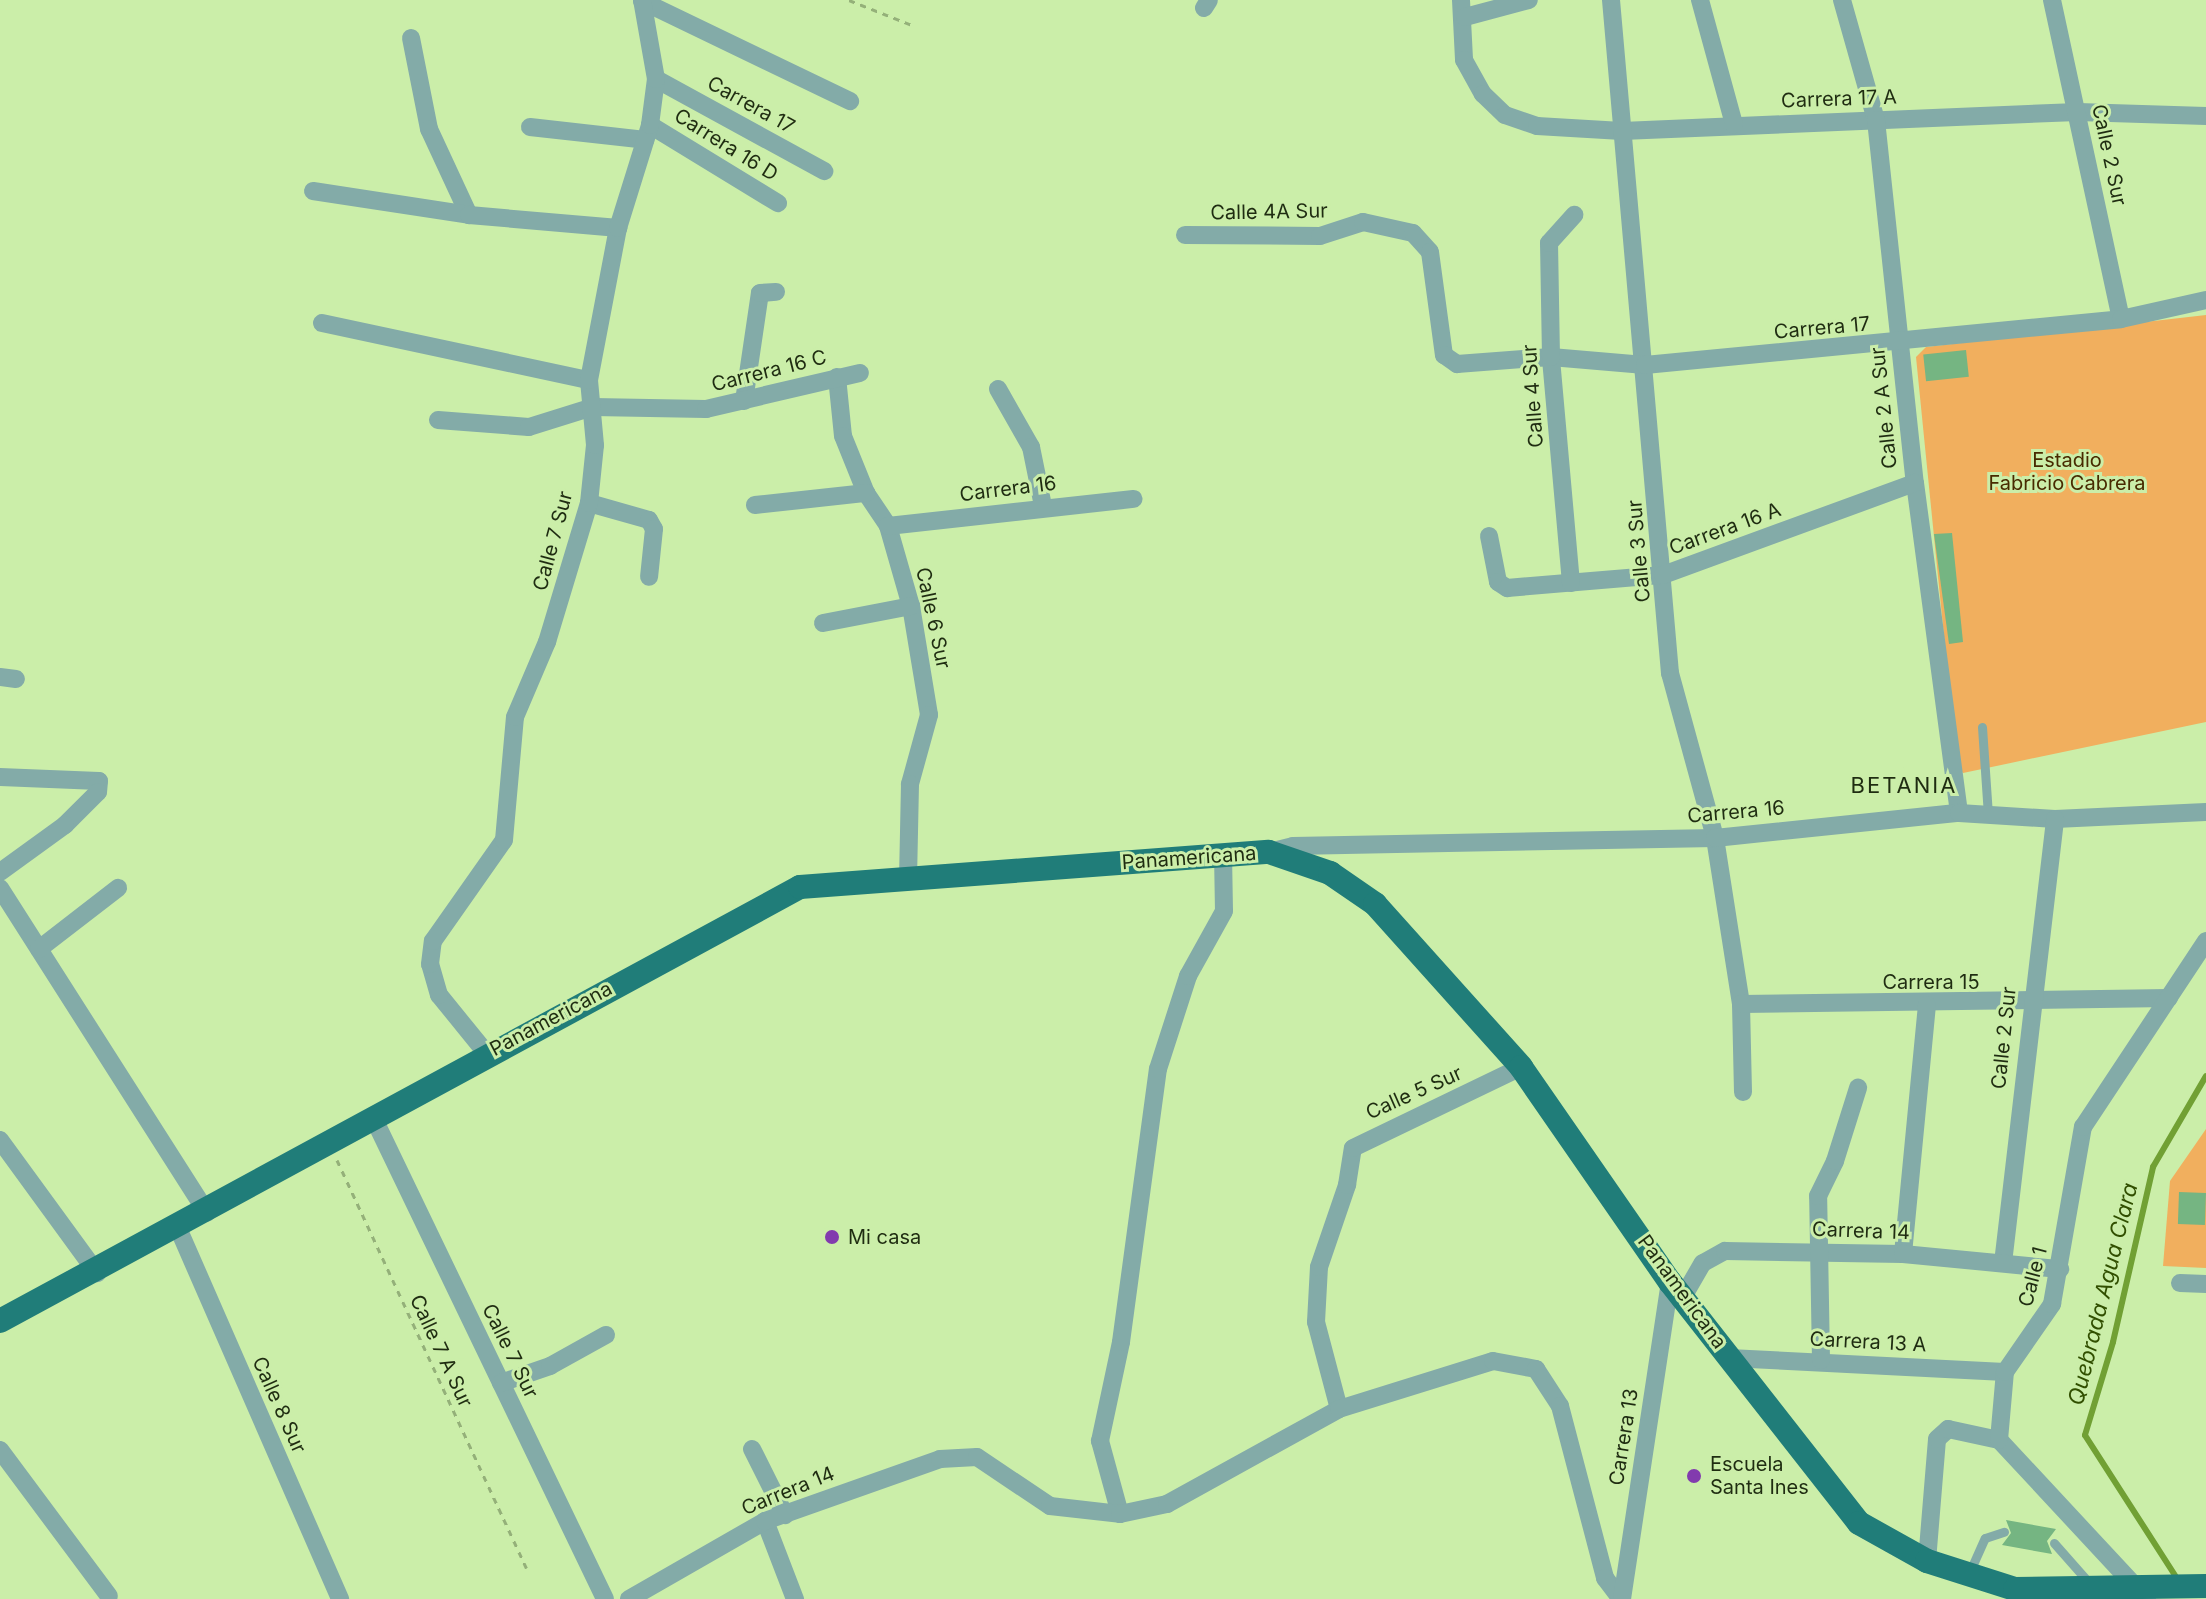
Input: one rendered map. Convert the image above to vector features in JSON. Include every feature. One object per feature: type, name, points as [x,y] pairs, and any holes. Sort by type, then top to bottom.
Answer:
[{"type":"main road","name":"Panamericana","points":[[0,1321],[97,1273],[375,1121],[487,1054],[800,887],[1269,852],[1330,873],[1375,904],[1521,1067],[1676,1290],[1859,1523],[1927,1561],[2015,1589],[2150,1593],[2206,1586]]},
{"type":"street","points":[[642,0],[850,101]]},
{"type":"street","name":"Calle 7 Sur","points":[[487,1054],[439,995],[430,964],[433,941],[504,840],[515,717],[547,642],[589,503],[593,407],[589,380],[618,228],[648,132],[656,79],[642,0]]},
{"type":"street","points":[[1463,8],[1529,0]]},
{"type":"street","name":"Calle 3 Sur","points":[[1611,0],[1670,673],[1715,838],[1741,1004],[1743,1092]]},
{"type":"street","points":[[1700,0],[1734,124]]},
{"type":"street","name":"Calle 2 A Sur","points":[[1842,0],[1876,120],[1915,483],[1959,813]]},
{"type":"street","name":"Calle 2 Sur","points":[[2052,0],[2121,319]]},
{"type":"street","name":"Carrera 17 A","points":[[1463,8],[1459,29],[1464,60],[1483,94],[1505,115],[1537,126],[1622,131],[2078,112],[2206,116]]},
{"type":"street","points":[[411,38],[429,129],[469,215]]},
{"type":"street","name":"Carrera 17","points":[[656,79],[824,171]]},
{"type":"street","points":[[530,127],[648,132]]},
{"type":"street","name":"Carrera 16 D","points":[[648,132],[778,203]]},
{"type":"street","points":[[313,191],[469,215],[618,228]]},
{"type":"street","name":"Calle 4 Sur","points":[[1571,583],[1551,357],[1549,243],[1574,215]]},
{"type":"street","name":"Calle 4A Sur","points":[[1185,235],[1320,236],[1363,222],[1395,225],[1413,233],[1430,252],[1444,355]]},
{"type":"street","points":[[744,401],[768,293]]},
{"type":"street","name":"Carrera 17","points":[[1444,355],[1457,364],[1551,357],[1645,365],[1899,343],[2121,319],[2206,300]]},
{"type":"street","points":[[322,323],[589,380]]},
{"type":"street","name":"Carrera 16 C","points":[[438,420],[529,427],[593,407],[706,409],[860,373]]},
{"type":"street","name":"Calle 6 Sur","points":[[837,377],[843,436],[866,493],[888,526],[911,606],[929,715],[910,784],[908,878]]},
{"type":"street","points":[[998,389],[1031,447],[1043,506]]},
{"type":"street","name":"Carrera 16 A","points":[[1489,536],[1498,582],[1507,588],[1663,575],[1915,483]]},
{"type":"street","points":[[755,505],[866,493]]},
{"type":"street","name":"Carrera 16","points":[[888,526],[1043,506],[1134,499]]},
{"type":"street","points":[[589,503],[649,520],[654,529],[649,577]]},
{"type":"street","points":[[823,623],[911,606]]},
{"type":"street","points":[[0,777],[99,781],[98,792],[65,825],[0,872]]},
{"type":"street","name":"Carrera 16","points":[[1269,852],[1293,846],[1715,838],[1959,813],[2055,819],[2206,812]]},
{"type":"street","name":"Calle 2 Sur","points":[[2003,1263],[2030,1004],[2055,819]]},
{"type":"street","points":[[1223,856],[1224,911],[1188,976],[1156,1083],[1121,1342],[1100,1441],[1120,1514],[1167,1504],[1339,1409],[1493,1361],[1536,1369],[1560,1406],[1605,1578],[1621,1599]]},
{"type":"street","points":[[0,888],[207,1213]]},
{"type":"street","points":[[39,949],[118,888]]},
{"type":"street","name":"Calle 1","points":[[2005,1372],[2042,1324],[2060,1269],[2083,1127],[2123,1060],[2206,941]]},
{"type":"street","name":"Carrera 15","points":[[1741,1004],[2030,1004],[2169,998]]},
{"type":"street","points":[[1903,1254],[1927,1005]]},
{"type":"street","name":"Calle 5 Sur","points":[[1339,1409],[1317,1308],[1319,1267],[1347,1185],[1353,1148],[1521,1067]]},
{"type":"street","points":[[1821,1360],[1818,1196],[1835,1161],[1858,1088]]},
{"type":"street","name":"Calle 7 Sur","points":[[375,1121],[605,1599]]},
{"type":"street","points":[[0,1140],[97,1273]]},
{"type":"street","name":"Calle 8 Sur","points":[[178,1228],[340,1599]]},
{"type":"street","name":"Carrera 14","points":[[1676,1290],[1712,1255],[1818,1250],[1903,1254],[2060,1269]]},
{"type":"street","points":[[2180,1283],[2206,1284]]},
{"type":"street","name":"Carrera 13","points":[[1621,1599],[1676,1290]]},
{"type":"street","points":[[501,1383],[550,1366],[606,1335]]},
{"type":"street","name":"Carrera 13 A","points":[[1729,1358],[1821,1360],[2005,1372]]},
{"type":"street","points":[[1999,1440],[2005,1372]]},
{"type":"street","points":[[1927,1561],[1937,1439],[1948,1429],[1999,1440],[2150,1593]]},
{"type":"street","points":[[752,1449],[785,1515]]},
{"type":"street","name":"Carrera 14","points":[[629,1599],[765,1521],[940,1459],[977,1457],[1050,1506],[1120,1514]]},
{"type":"street","points":[[3,1461],[109,1596]]},
{"type":"street","points":[[765,1521],[795,1599]]},
{"type":"lane","points":[[1982,727],[1988,815]]},
{"type":"lane","points":[[1968,1574],[1985,1538],[2004,1532]]},
{"type":"lane","points":[[2054,1543],[2094,1590]]},
{"type":"path","points":[[849,0],[912,25]]},
{"type":"path","name":"Calle 7 A Sur","points":[[330,1146],[526,1568]]},
{"type":"green space","name":"Estadio Fabricio Cabrera","points":[[2206,315],[2206,722],[1963,773],[1957,766],[1916,357],[1926,347]]},
{"type":"green space","points":[[2206,1129],[2206,1268],[2163,1266],[2170,1181]]},
{"type":"building","points":[[1966,350],[1969,377],[1926,381],[1923,354]]},
{"type":"building","points":[[1952,533],[1963,642],[1949,644],[1934,534]]},
{"type":"building","points":[[2179,1192],[2206,1193],[2205,1225],[2178,1224]]},
{"type":"building","points":[[2006,1520],[2056,1529],[2047,1541],[2052,1554],[2002,1545],[2011,1533]]},
{"type":"waterway","name":"Quebrada Agua Clara","points":[[2178,1580],[2085,1435],[2113,1342],[2153,1167],[2206,1076]]},
{"type":"place","name":"Mi casa","points":[[832,1237]]},
{"type":"place","name":"Escuela Santa Ines","points":[[1694,1476]]},
{"type":"district","name":"BETANIA","points":[[1904,786]]}]
